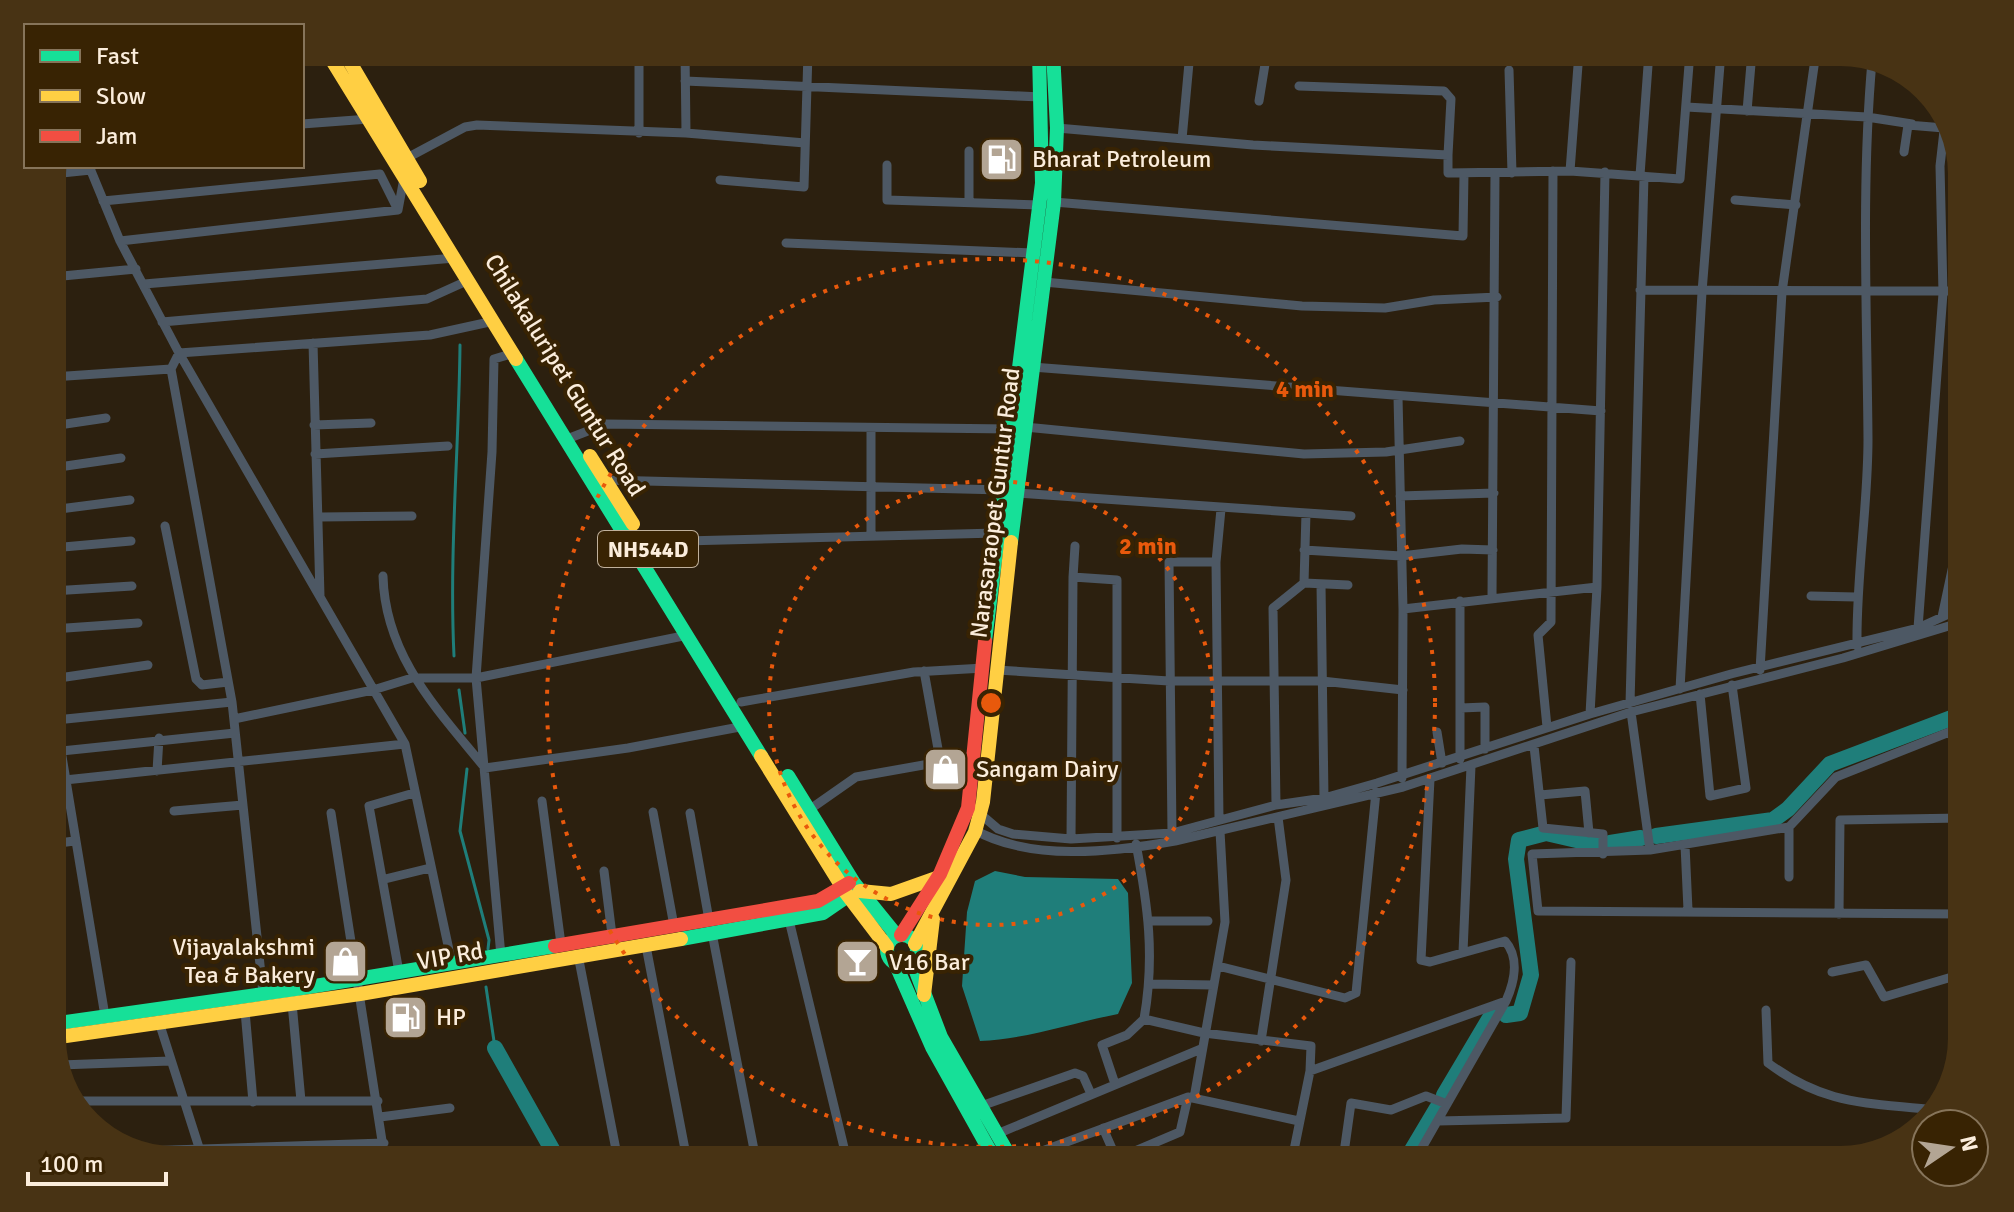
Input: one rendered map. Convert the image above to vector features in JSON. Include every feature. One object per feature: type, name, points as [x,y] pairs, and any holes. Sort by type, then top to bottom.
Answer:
[{"type":"main road","name":"NH544D","points":[[336,66],[405,176]]},
{"type":"main road","name":"NH544D","points":[[352,66],[407,158]]},
{"type":"main road","name":"Narasaraopet Guntur Road","points":[[912,961],[915,944],[975,811],[1018,428],[1032,253],[1047,203],[1057,128],[1042,66]]},
{"type":"main road","name":"Narasaraopet Guntur Road","points":[[1018,428],[1032,367],[1044,282],[1051,66]]},
{"type":"main road","name":"Chilakaluripet Guntur Road","points":[[407,158],[688,635],[805,813]]},
{"type":"main road","name":"Chilakaluripet Guntur Road","points":[[405,176],[514,353],[606,480],[852,889],[895,939]]},
{"type":"main road","name":"Narasaraopet Guntur Road","points":[[975,811],[975,756],[991,669],[997,533],[1010,492]]},
{"type":"main road","name":"Narasaraopet Guntur Road","points":[[895,939],[970,827]]},
{"type":"main road","points":[[852,889],[891,894],[936,878]]},
{"type":"main road","name":"VIP Rd","points":[[66,1022],[452,964],[578,957],[646,946],[710,926],[818,901],[852,889]]},
{"type":"main road","name":"VIP Rd","points":[[66,1036],[360,994],[612,935],[674,926],[789,920],[823,913],[852,889]]},
{"type":"main road","points":[[924,995],[934,906]]},
{"type":"main road","name":"NH544D","points":[[895,963],[888,956],[895,939],[915,944]]},
{"type":"main road","points":[[987,1146],[932,1047],[895,963],[912,961],[941,1037],[1004,1146]]},
{"type":"street","points":[[639,66],[639,133]]},
{"type":"street","points":[[685,66],[686,133]]},
{"type":"street","points":[[720,180],[804,187],[808,66]]},
{"type":"street","points":[[1182,139],[1189,66]]},
{"type":"street","points":[[1259,101],[1265,66]]},
{"type":"street","points":[[1570,171],[1578,66]]},
{"type":"street","points":[[1648,66],[1642,176],[1631,708],[1650,850]]},
{"type":"street","points":[[1299,86],[1444,91],[1451,99],[1448,173],[1570,171],[1680,179],[1689,66]]},
{"type":"street","points":[[1680,689],[1702,292],[1720,66]]},
{"type":"street","points":[[1747,111],[1751,66]]},
{"type":"street","points":[[1760,678],[1782,292],[1810,116],[1815,66]]},
{"type":"street","points":[[1509,70],[1512,173]]},
{"type":"street","points":[[1857,646],[1856,597],[1868,442],[1865,293],[1867,117],[1871,71]]},
{"type":"street","points":[[685,81],[1048,97]]},
{"type":"street","points":[[1686,107],[1867,117],[1937,127]]},
{"type":"street","points":[[304,124],[369,119]]},
{"type":"street","points":[[1904,152],[1906,128],[1912,124]]},
{"type":"street","points":[[407,158],[465,127],[477,125],[686,133],[805,143]]},
{"type":"street","points":[[1057,128],[1448,155]]},
{"type":"street","points":[[1918,628],[1943,293],[1940,166],[1943,141]]},
{"type":"street","points":[[969,151],[969,202]]},
{"type":"street","points":[[887,165],[887,200],[1047,203],[1463,236],[1464,173]]},
{"type":"street","points":[[66,172],[90,168],[120,241],[162,322],[405,744],[452,964]]},
{"type":"street","points":[[1547,727],[1538,635],[1551,622],[1555,410],[1553,171]]},
{"type":"street","points":[[1590,714],[1597,587],[1605,172]]},
{"type":"street","points":[[1492,597],[1497,297],[1495,173]]},
{"type":"street","points":[[103,201],[380,174],[398,210]]},
{"type":"street","points":[[398,210],[405,176]]},
{"type":"street","points":[[1735,200],[1796,205]]},
{"type":"street","points":[[120,241],[398,210]]},
{"type":"street","points":[[786,243],[1032,253]]},
{"type":"street","points":[[144,284],[455,258]]},
{"type":"street","points":[[66,276],[136,269]]},
{"type":"street","points":[[162,322],[427,299],[469,280]]},
{"type":"street","points":[[1044,282],[1302,306],[1385,308],[1434,300],[1497,297]]},
{"type":"street","points":[[1640,290],[1948,292]]},
{"type":"street","points":[[179,353],[430,335],[494,321]]},
{"type":"street","points":[[313,343],[320,597]]},
{"type":"street","points":[[179,353],[171,369],[232,702],[263,993]]},
{"type":"street","points":[[495,961],[485,768],[476,678],[492,452],[494,359],[514,353]]},
{"type":"street","points":[[1032,367],[1398,397],[1496,401],[1555,410],[1601,411]]},
{"type":"street","points":[[66,376],[171,369]]},
{"type":"street","points":[[1398,397],[1403,787]]},
{"type":"street","points":[[66,424],[106,418]]},
{"type":"street","points":[[314,425],[371,423]]},
{"type":"street","points":[[572,437],[606,424],[1018,428],[1304,454],[1400,449],[1460,441]]},
{"type":"street","points":[[871,428],[871,536]]},
{"type":"street","points":[[315,454],[448,446]]},
{"type":"street","points":[[66,466],[121,458]]},
{"type":"street","points":[[606,480],[872,485],[1351,516]]},
{"type":"street","points":[[1400,496],[1494,493]]},
{"type":"street","points":[[66,508],[130,500]]},
{"type":"street","points":[[1148,1146],[1180,1132],[1191,1097],[1225,922],[1219,825],[1216,562],[1221,509]]},
{"type":"street","points":[[1304,583],[1306,513]]},
{"type":"street","points":[[320,517],[412,516]]},
{"type":"street","points":[[165,526],[196,679],[202,685],[228,682]]},
{"type":"street","points":[[644,542],[997,533]]},
{"type":"street","points":[[66,547],[131,541]]},
{"type":"street","points":[[1071,839],[1070,674],[1075,546]]},
{"type":"street","points":[[1304,550],[1401,556],[1462,549],[1493,550]]},
{"type":"street","points":[[1172,833],[1169,562],[1216,562]]},
{"type":"street","points":[[383,576],[384,606],[412,678],[485,768]]},
{"type":"street","points":[[1073,577],[1117,580],[1117,838]]},
{"type":"street","points":[[1276,805],[1273,608],[1304,583],[1348,585]]},
{"type":"street","points":[[1321,584],[1324,798]]},
{"type":"street","points":[[66,590],[132,586]]},
{"type":"street","points":[[1403,609],[1597,587]]},
{"type":"street","points":[[1942,617],[1948,589]]},
{"type":"street","points":[[1811,596],[1856,597]]},
{"type":"street","points":[[1460,601],[1460,759]]},
{"type":"street","points":[[975,811],[998,829],[1013,834],[1071,839],[1172,833],[1326,808],[1534,746],[1680,689],[1760,666],[1857,646],[1918,628],[1948,614]]},
{"type":"street","points":[[66,628],[138,623]]},
{"type":"street","points":[[970,827],[992,841],[1023,846],[1137,848],[1276,805],[1324,798],[1460,759],[1590,714],[1700,694],[1948,629]]},
{"type":"street","points":[[234,719],[373,690],[412,678],[476,678],[688,635]]},
{"type":"street","points":[[66,677],[148,665]]},
{"type":"street","points":[[741,702],[924,671],[991,669],[1169,681],[1272,678],[1403,690]]},
{"type":"street","points":[[924,671],[940,760]]},
{"type":"street","points":[[1700,694],[1710,796],[1746,788],[1732,685]]},
{"type":"street","points":[[66,719],[232,702]]},
{"type":"street","points":[[1461,708],[1485,707],[1485,749]]},
{"type":"street","points":[[485,768],[628,748],[745,726]]},
{"type":"street","points":[[1437,732],[1442,763]]},
{"type":"street","points":[[66,751],[159,738],[235,733]]},
{"type":"street","points":[[1948,733],[1836,777],[1789,827],[1650,850],[1603,854],[1532,854],[1538,911],[1948,914]]},
{"type":"street","points":[[157,771],[159,738]]},
{"type":"street","points":[[66,780],[405,744]]},
{"type":"street","points":[[1534,746],[1543,828],[1603,834],[1603,854]]},
{"type":"street","points":[[805,813],[856,777],[975,756]]},
{"type":"street","points":[[1463,952],[1471,766]]},
{"type":"street","points":[[1423,1146],[1506,1001],[1515,977],[1509,944],[1499,941],[1430,962],[1421,960],[1430,779]]},
{"type":"street","points":[[66,787],[105,1016]]},
{"type":"street","points":[[1540,795],[1585,791],[1589,833]]},
{"type":"street","points":[[1218,966],[1345,998],[1356,993],[1376,792]]},
{"type":"street","points":[[399,972],[385,879],[369,806],[414,793]]},
{"type":"street","points":[[542,801],[569,943],[578,957],[615,1146]]},
{"type":"street","points":[[174,811],[243,805]]},
{"type":"street","points":[[653,812],[674,926]]},
{"type":"street","points":[[331,813],[384,1146]]},
{"type":"street","points":[[690,813],[753,1146]]},
{"type":"street","points":[[1261,1041],[1286,880],[1278,817]]},
{"type":"street","points":[[1839,914],[1840,820],[1948,818]]},
{"type":"street","points":[[1789,827],[1789,877]]},
{"type":"street","points":[[1115,1084],[1102,1045],[1127,1035],[1144,1019],[1150,984],[1151,921],[1134,837]]},
{"type":"street","points":[[66,842],[74,841]]},
{"type":"street","points":[[1685,845],[1688,910]]},
{"type":"street","points":[[385,879],[430,868]]},
{"type":"street","points":[[604,871],[612,935]]},
{"type":"street","points":[[789,920],[844,1146]]},
{"type":"street","points":[[1151,921],[1208,921]]},
{"type":"street","points":[[646,946],[684,1146]]},
{"type":"street","points":[[1438,1121],[1566,1118],[1571,962]]},
{"type":"street","points":[[1832,972],[1866,965],[1884,997],[1948,978]]},
{"type":"street","points":[[1150,984],[1214,985]]},
{"type":"street","points":[[1310,1071],[1506,1001]]},
{"type":"street","points":[[292,1003],[301,1101]]},
{"type":"street","points":[[1766,1010],[1768,1063],[1795,1083],[1826,1097],[1918,1108]]},
{"type":"street","points":[[245,1011],[253,1102]]},
{"type":"street","points":[[1144,1019],[1204,1033],[1311,1046],[1310,1071],[1295,1146]]},
{"type":"street","points":[[159,1022],[199,1146]]},
{"type":"street","points":[[997,1134],[1201,1049]]},
{"type":"street","points":[[70,1065],[170,1061]]},
{"type":"street","points":[[981,1106],[1075,1073],[1083,1076],[1091,1094]]},
{"type":"street","points":[[1345,1146],[1351,1103],[1391,1110],[1426,1096],[1447,1104]]},
{"type":"street","points":[[1055,1146],[1191,1097],[1299,1121]]},
{"type":"street","points":[[86,1101],[378,1101]]},
{"type":"street","points":[[380,1117],[450,1108]]},
{"type":"street","points":[[1103,1128],[1110,1146]]},
{"type":"street","points":[[338,1146],[384,1143]]},
{"type":"water","points":[[995,871],[1025,877],[1118,879],[1128,893],[1132,983],[1118,1014],[1032,1034],[980,1041],[962,986],[967,912],[975,881]]},
{"type":"waterway","points":[[454,656],[453,578],[460,345]]},
{"type":"waterway","points":[[459,690],[465,733]]},
{"type":"waterway","points":[[1656,836],[1773,820],[1788,809],[1830,764],[1948,719]]},
{"type":"waterway","points":[[467,769],[460,831],[489,940],[488,949]]},
{"type":"waterway","points":[[1506,1015],[1520,1013],[1531,975],[1516,859],[1519,840],[1546,833],[1598,845]]},
{"type":"waterway","points":[[1610,843],[1641,838]]},
{"type":"waterway","points":[[486,987],[495,1048]]},
{"type":"waterway","points":[[1444,1095],[1491,1016]]},
{"type":"waterway","points":[[495,1048],[550,1146]]},
{"type":"waterway","points":[[1414,1146],[1437,1108]]},
{"type":"traffic: fast","points":[[985,641],[1042,183],[1039,66]]},
{"type":"traffic: fast","points":[[1011,542],[1054,202],[1057,128],[1054,66]]},
{"type":"traffic: fast","points":[[516,359],[761,756]]},
{"type":"traffic: fast","points":[[788,776],[854,883],[897,936]]},
{"type":"traffic: fast","points":[[681,939],[823,913],[855,891]]},
{"type":"traffic: fast","points":[[902,935],[908,936],[916,944],[917,950],[916,956],[908,964],[902,965],[896,964],[888,956],[887,950],[888,944],[896,936],[902,935]]},
{"type":"traffic: fast","points":[[66,1022],[291,990],[555,946]]},
{"type":"traffic: fast","points":[[912,961],[941,1037],[1004,1146]]},
{"type":"traffic: fast","points":[[895,963],[932,1047],[987,1146]]},
{"type":"traffic: slow","points":[[336,66],[516,359]]},
{"type":"traffic: slow","points":[[352,66],[420,181]]},
{"type":"traffic: slow","points":[[590,456],[633,524]]},
{"type":"traffic: slow","points":[[915,944],[975,832],[983,802],[1011,542]]},
{"type":"traffic: slow","points":[[761,756],[846,893],[887,947]]},
{"type":"traffic: slow","points":[[860,891],[891,894],[936,878]]},
{"type":"traffic: slow","points":[[924,995],[933,919]]},
{"type":"traffic: slow","points":[[66,1036],[360,994],[681,939]]},
{"type":"traffic: jam","points":[[901,935],[940,874],[968,808],[985,641]]},
{"type":"traffic: jam","points":[[555,946],[818,901],[849,883]]},
{"type":"place","name":"Bharat Petroleum","points":[[1001,159]]},
{"type":"place","name":"Sangam Dairy","points":[[945,769]]},
{"type":"place","name":"Vijayalakshmi Tea & Bakery","points":[[346,961]]},
{"type":"place","name":"V16 Bar","points":[[858,962]]},
{"type":"place","name":"HP","points":[[405,1017]]}]
